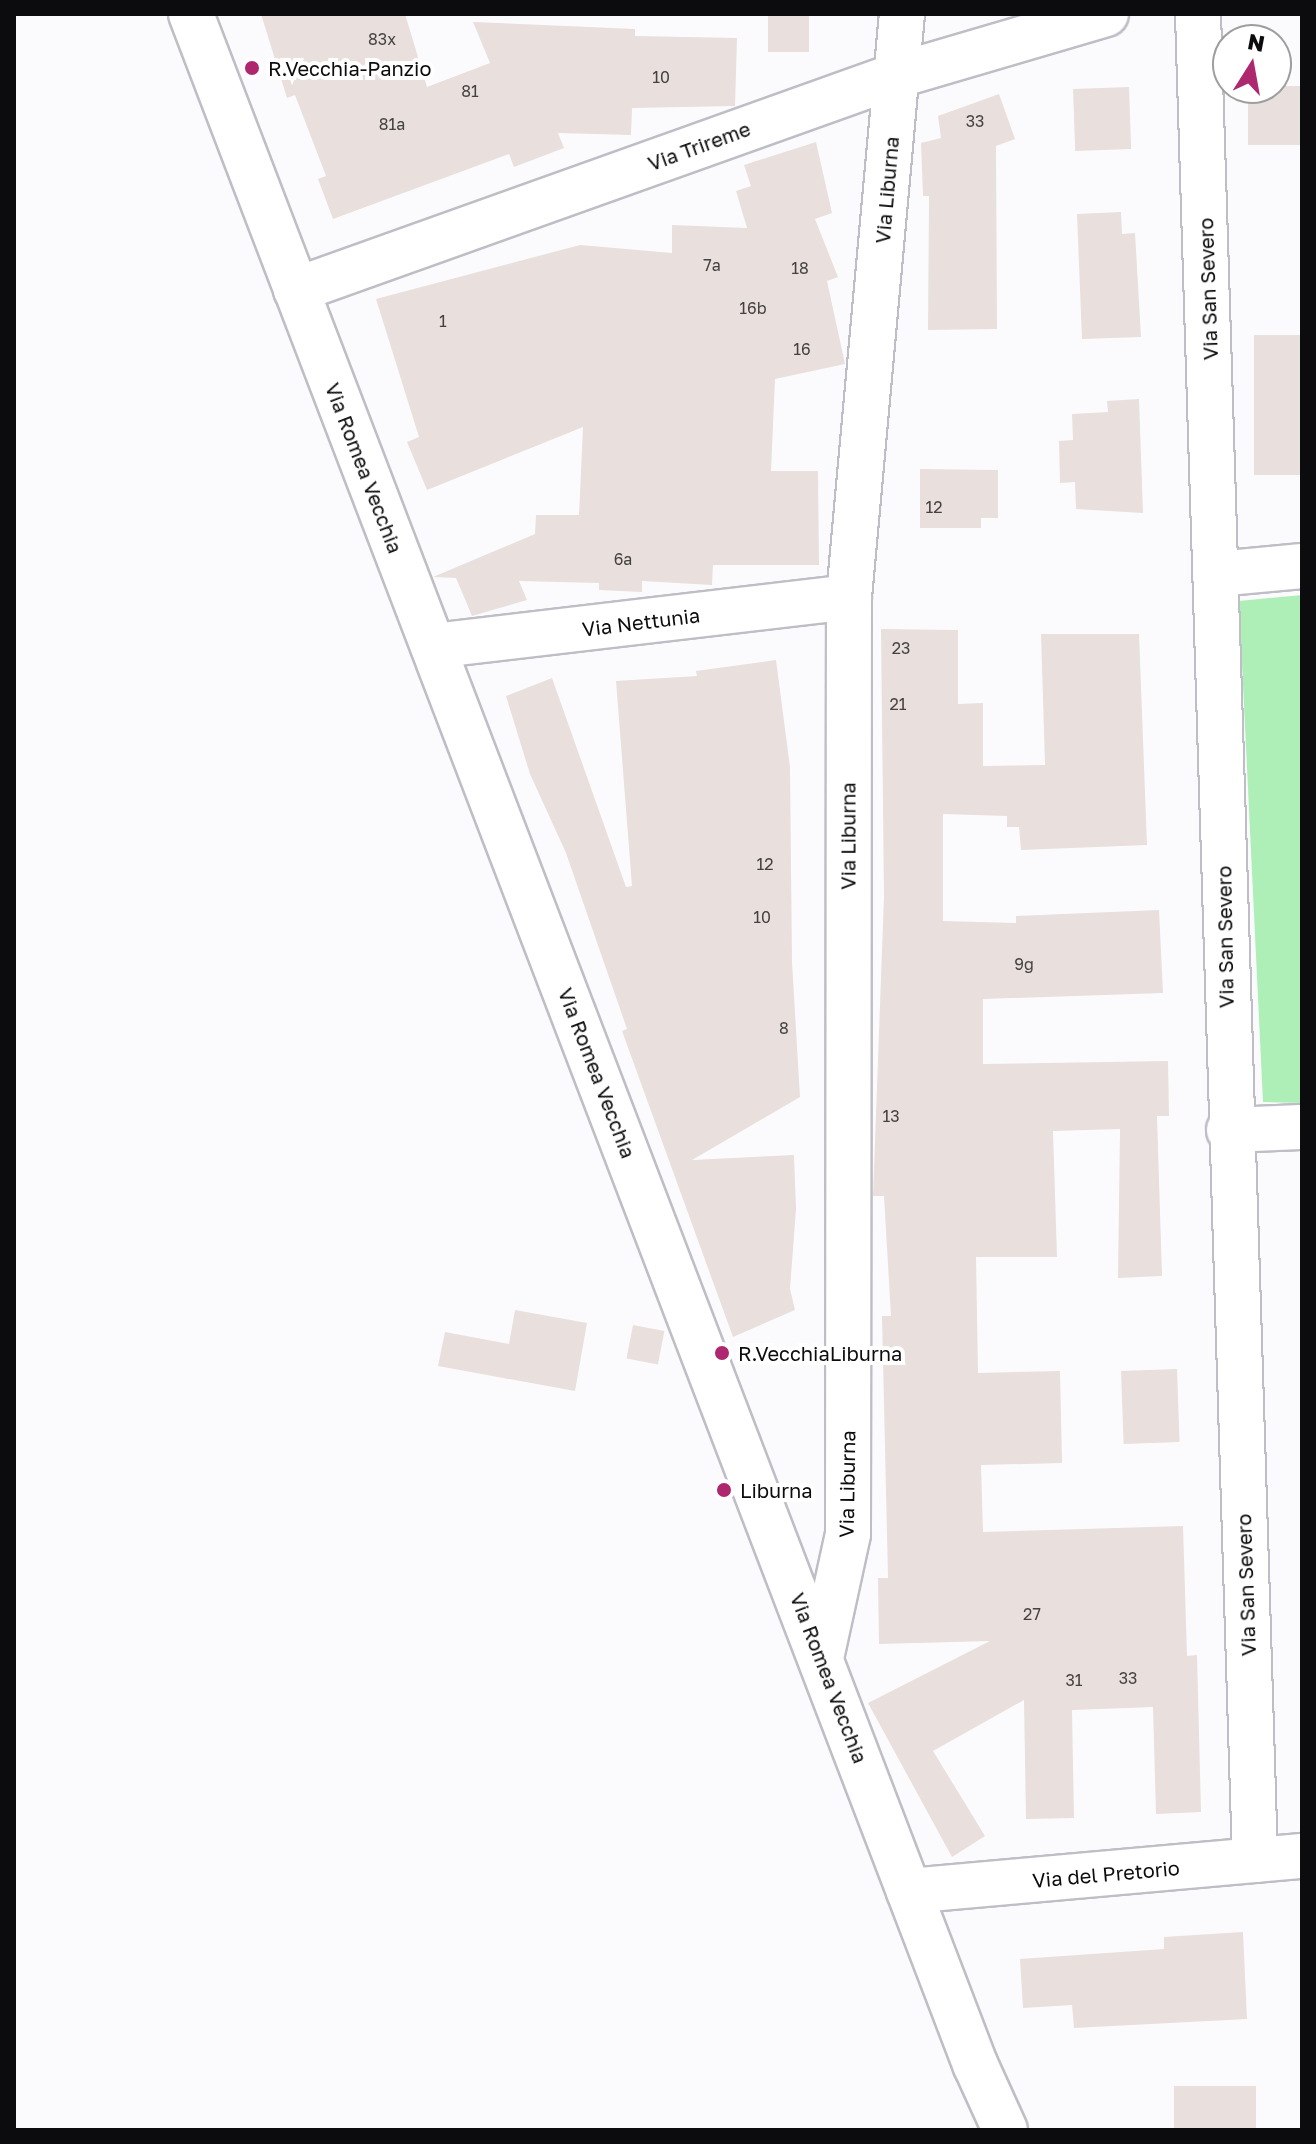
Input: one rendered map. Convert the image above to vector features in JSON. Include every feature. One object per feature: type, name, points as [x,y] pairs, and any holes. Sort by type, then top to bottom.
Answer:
[{"type":"street","name":"Via Romea Vecchia","points":[[191,14],[909,1891],[1005,2130]]},
{"type":"street","name":"Via Liburna","points":[[821,1658],[848,1534],[849,597],[892,150],[892,77],[902,14]]},
{"type":"street","name":"Via Trireme","points":[[296,290],[892,77],[1106,14]]},
{"type":"street","name":"Via San Severo","points":[[1198,14],[1216,574],[1229,1130],[1255,1860]]},
{"type":"street","points":[[1216,574],[1302,566]]},
{"type":"street","name":"Via Nettunia","points":[[433,646],[849,597]]},
{"type":"street","points":[[1229,1130],[1302,1127]]},
{"type":"street","name":"Via del Pretorio","points":[[909,1891],[1302,1856]]},
{"type":"green space","points":[[1302,595],[1302,1103],[1263,1102],[1239,601]]},
{"type":"building","points":[[261,14],[405,14],[427,87],[490,63],[473,22],[635,29],[635,36],[737,38],[735,106],[632,108],[631,135],[558,133],[564,148],[514,167],[509,154],[333,219],[318,179],[326,176],[295,95],[287,98]]},
{"type":"building","points":[[768,14],[809,14],[809,52],[768,52]]},
{"type":"building","points":[[1292,86],[1302,86],[1302,145],[1248,145],[1248,104],[1292,104]]},
{"type":"building","points":[[1129,87],[1131,149],[1075,151],[1073,89]]},
{"type":"building","points":[[999,94],[1015,139],[996,146],[997,329],[928,330],[929,196],[923,196],[921,143],[941,138],[938,116]]},
{"type":"building","points":[[816,142],[832,213],[815,219],[838,277],[827,281],[845,364],[775,379],[771,471],[818,471],[819,565],[713,565],[712,585],[642,581],[642,592],[599,590],[599,583],[519,581],[527,600],[472,616],[456,578],[433,577],[535,534],[536,515],[579,515],[583,427],[427,490],[407,442],[419,437],[376,299],[580,245],[672,253],[672,225],[747,228],[736,191],[751,186],[744,165]]},
{"type":"building","points":[[1121,212],[1122,234],[1135,233],[1141,337],[1082,339],[1077,214]]},
{"type":"building","points":[[1254,335],[1302,335],[1302,475],[1254,475]]},
{"type":"building","points":[[1139,399],[1143,513],[1076,509],[1075,482],[1060,483],[1059,441],[1073,440],[1072,414],[1108,412],[1107,401]]},
{"type":"building","points":[[920,469],[998,470],[998,518],[981,518],[981,528],[920,528]]},
{"type":"building","points":[[881,629],[958,630],[958,704],[983,703],[983,766],[1045,765],[1041,634],[1139,634],[1147,845],[1021,850],[1019,827],[1007,827],[1007,816],[943,814],[943,921],[1016,923],[1016,916],[1159,910],[1163,993],[983,999],[983,1064],[1168,1061],[1169,1116],[1157,1116],[1162,1276],[1118,1278],[1120,1129],[1053,1131],[1057,1257],[976,1257],[978,1373],[1060,1371],[1062,1463],[981,1465],[983,1532],[1183,1526],[1187,1656],[1197,1655],[1201,1812],[1156,1814],[1153,1707],[1072,1710],[1074,1818],[1026,1819],[1024,1700],[933,1751],[985,1836],[952,1857],[868,1703],[990,1641],[879,1644],[878,1578],[888,1578],[882,1316],[891,1316],[884,1196],[873,1196],[884,896]]},
{"type":"building","points":[[776,660],[790,767],[792,962],[800,1097],[692,1160],[794,1155],[796,1209],[790,1289],[795,1310],[733,1337],[622,1031],[627,1029],[566,853],[530,774],[506,696],[552,678],[626,887],[632,886],[616,681],[697,676],[696,671]]},
{"type":"building","points":[[515,1310],[587,1323],[575,1391],[438,1366],[445,1332],[509,1344]]},
{"type":"building","points":[[633,1325],[664,1331],[658,1364],[627,1358]]},
{"type":"building","points":[[1177,1369],[1180,1442],[1124,1444],[1121,1371]]},
{"type":"building","points":[[1243,1932],[1247,2019],[1074,2028],[1072,2005],[1023,2008],[1020,1959],[1164,1949],[1164,1937]]},
{"type":"building","points":[[1174,2086],[1256,2086],[1256,2130],[1174,2130]]},
{"type":"place","name":"R.Vecchia-Panzio","points":[[252,68]]},
{"type":"place","name":"R.VecchiaLiburna","points":[[722,1353]]},
{"type":"place","name":"Liburna","points":[[724,1490]]}]
